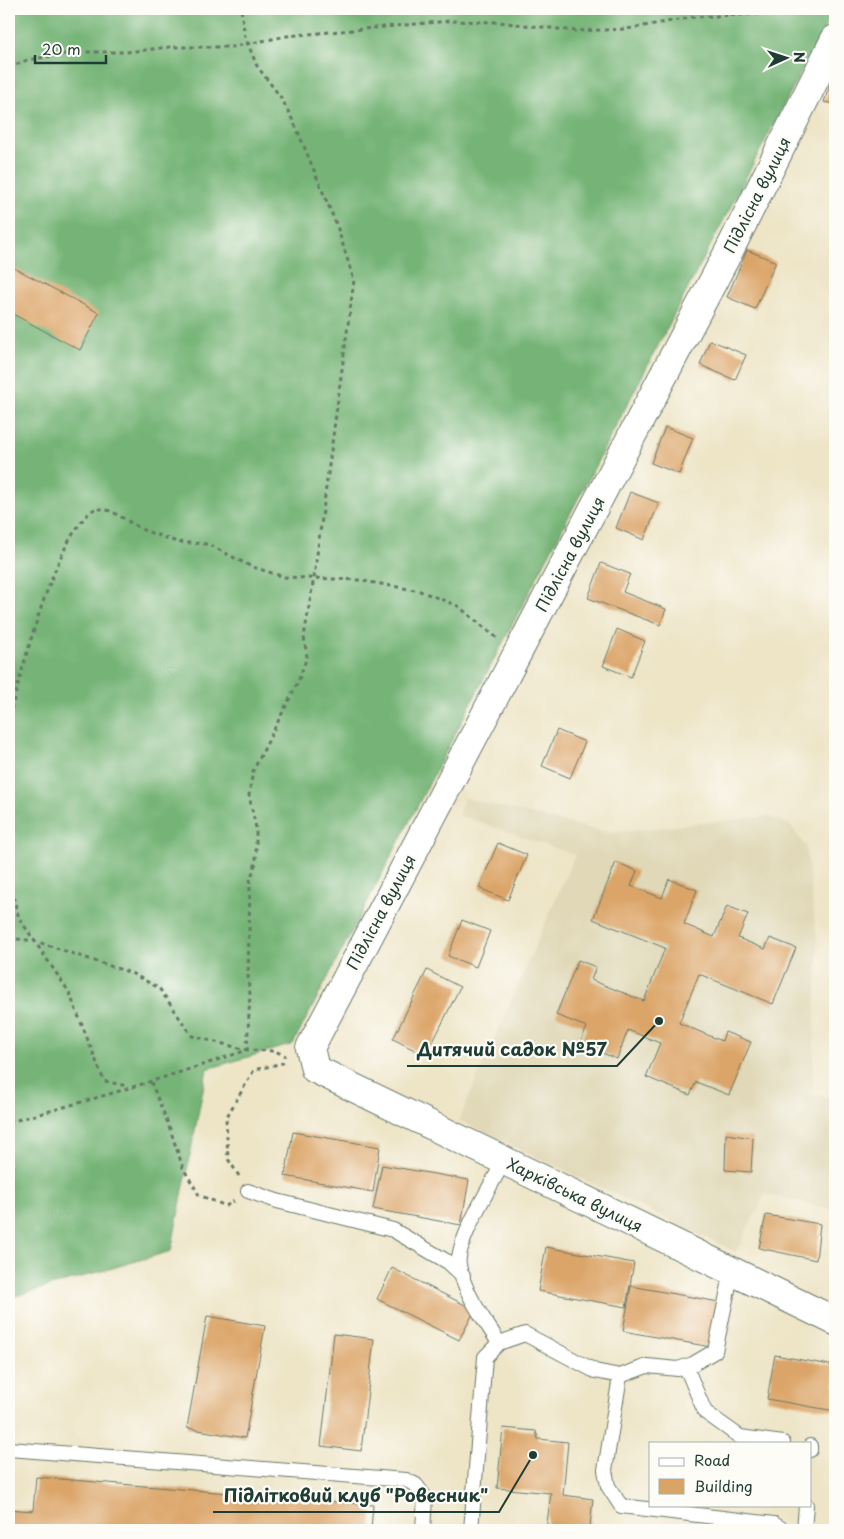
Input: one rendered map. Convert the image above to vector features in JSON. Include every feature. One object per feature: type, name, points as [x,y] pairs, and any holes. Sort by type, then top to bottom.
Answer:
[{"type":"street","name":"Підлісна вулиця","points":[[306,1065],[310,1048],[730,249],[835,39]]},
{"type":"street","name":"Харківська вулиця","points":[[306,1065],[835,1321]]},
{"type":"lane","points":[[499,1343],[470,1296],[458,1264],[464,1237],[504,1161]]},
{"type":"lane","points":[[248,1191],[277,1201],[393,1230],[448,1262],[463,1276]]},
{"type":"lane","points":[[471,1530],[485,1357],[499,1343],[525,1334],[596,1370],[620,1376],[647,1366],[678,1369],[715,1351],[732,1271]]},
{"type":"lane","points":[[686,1366],[704,1412],[740,1438],[774,1442]]},
{"type":"lane","points":[[620,1376],[606,1470],[608,1486],[621,1506],[774,1524],[784,1530]]},
{"type":"lane","points":[[9,1448],[406,1480],[416,1485],[425,1497],[423,1530]]},
{"type":"lane","points":[[804,1530],[806,1506]]},
{"type":"path","points":[[240,9],[248,44],[257,66],[282,99],[296,127],[337,226],[354,280],[314,577],[304,637],[307,658],[298,682],[253,771],[249,795],[256,828],[256,862],[250,881],[248,980],[250,994],[247,1050]]},
{"type":"path","points":[[9,68],[27,60],[78,52],[127,52],[170,47],[232,47],[287,36],[449,22],[498,22],[576,31],[626,29],[694,17],[761,14],[776,9]]},
{"type":"path","points":[[9,717],[61,554],[84,515],[96,508],[111,511],[143,530],[176,542],[208,544],[250,566],[284,577],[358,580],[420,591],[458,606],[516,656]]},
{"type":"path","points":[[9,881],[19,918],[69,992],[104,1081],[128,1086]]},
{"type":"path","points":[[9,938],[35,941],[131,973],[159,988],[192,1036],[247,1050],[275,1051],[306,1065]]},
{"type":"path","points":[[9,1122],[93,1100],[128,1086],[151,1082],[247,1050]]},
{"type":"path","points":[[151,1082],[182,1168],[199,1195],[226,1206],[248,1191],[228,1159],[226,1118],[254,1070],[306,1065]]},
{"type":"shaded area","points":[[464,798],[610,833],[767,816],[790,825],[806,847],[818,948],[812,1094],[835,1098],[835,1210],[765,1194],[736,1252],[459,1120],[575,855],[458,815]]},
{"type":"green space","points":[[9,9],[834,9],[293,1044],[207,1069],[171,1251],[9,1298]]},
{"type":"building","points":[[835,71],[835,104],[824,102]]},
{"type":"building","points":[[747,250],[776,262],[755,309],[727,297]]},
{"type":"building","points":[[9,265],[99,313],[80,350],[9,312]]},
{"type":"building","points":[[832,332],[835,332],[835,382],[833,382]]},
{"type":"building","points":[[710,340],[746,355],[735,380],[700,365]]},
{"type":"building","points":[[665,427],[693,438],[679,474],[651,463]]},
{"type":"building","points":[[630,492],[659,503],[644,540],[616,528]]},
{"type":"building","points":[[601,563],[630,574],[623,592],[666,609],[660,625],[588,598]]},
{"type":"building","points":[[617,629],[645,641],[631,677],[603,666]]},
{"type":"building","points":[[557,730],[585,742],[570,778],[542,766]]},
{"type":"building","points":[[498,843],[527,855],[508,900],[479,888]]},
{"type":"building","points":[[616,862],[637,871],[631,886],[662,898],[669,879],[697,890],[684,924],[714,937],[727,906],[748,914],[738,938],[765,949],[770,938],[796,948],[773,1004],[699,974],[679,1023],[722,1041],[725,1032],[751,1042],[729,1095],[696,1082],[690,1095],[646,1077],[660,1043],[628,1030],[617,1059],[580,1044],[587,1027],[556,1015],[578,960],[596,967],[591,980],[644,1001],[665,948],[593,919]]},
{"type":"building","points":[[462,920],[490,931],[476,967],[448,956]]},
{"type":"building","points":[[427,970],[460,987],[426,1056],[393,1039]]},
{"type":"building","points":[[293,1132],[380,1147],[373,1192],[285,1176]]},
{"type":"building","points":[[726,1134],[753,1138],[751,1172],[725,1170]]},
{"type":"building","points":[[382,1165],[469,1180],[461,1225],[373,1209]]},
{"type":"building","points":[[766,1215],[820,1224],[816,1260],[759,1248]]},
{"type":"building","points":[[546,1247],[634,1263],[626,1307],[538,1291]]},
{"type":"building","points":[[392,1268],[475,1310],[459,1340],[377,1299]]},
{"type":"building","points":[[631,1286],[719,1302],[711,1347],[623,1331]]},
{"type":"building","points":[[207,1316],[265,1326],[245,1438],[187,1428]]},
{"type":"building","points":[[334,1334],[374,1339],[361,1451],[321,1446]]},
{"type":"building","points":[[775,1355],[835,1366],[835,1411],[767,1399]]},
{"type":"building","points":[[503,1428],[536,1431],[538,1439],[568,1442],[563,1495],[593,1499],[590,1526],[613,1530],[546,1530],[551,1493],[497,1488]]},
{"type":"building","points":[[36,1477],[373,1505],[371,1530],[9,1530],[9,1509],[33,1511]]},
{"type":"place","name":"Дитячий садок №57","points":[[659,1021]]},
{"type":"place","name":"Підлітковий клуб \"Ровесник\"","points":[[533,1455]]}]
